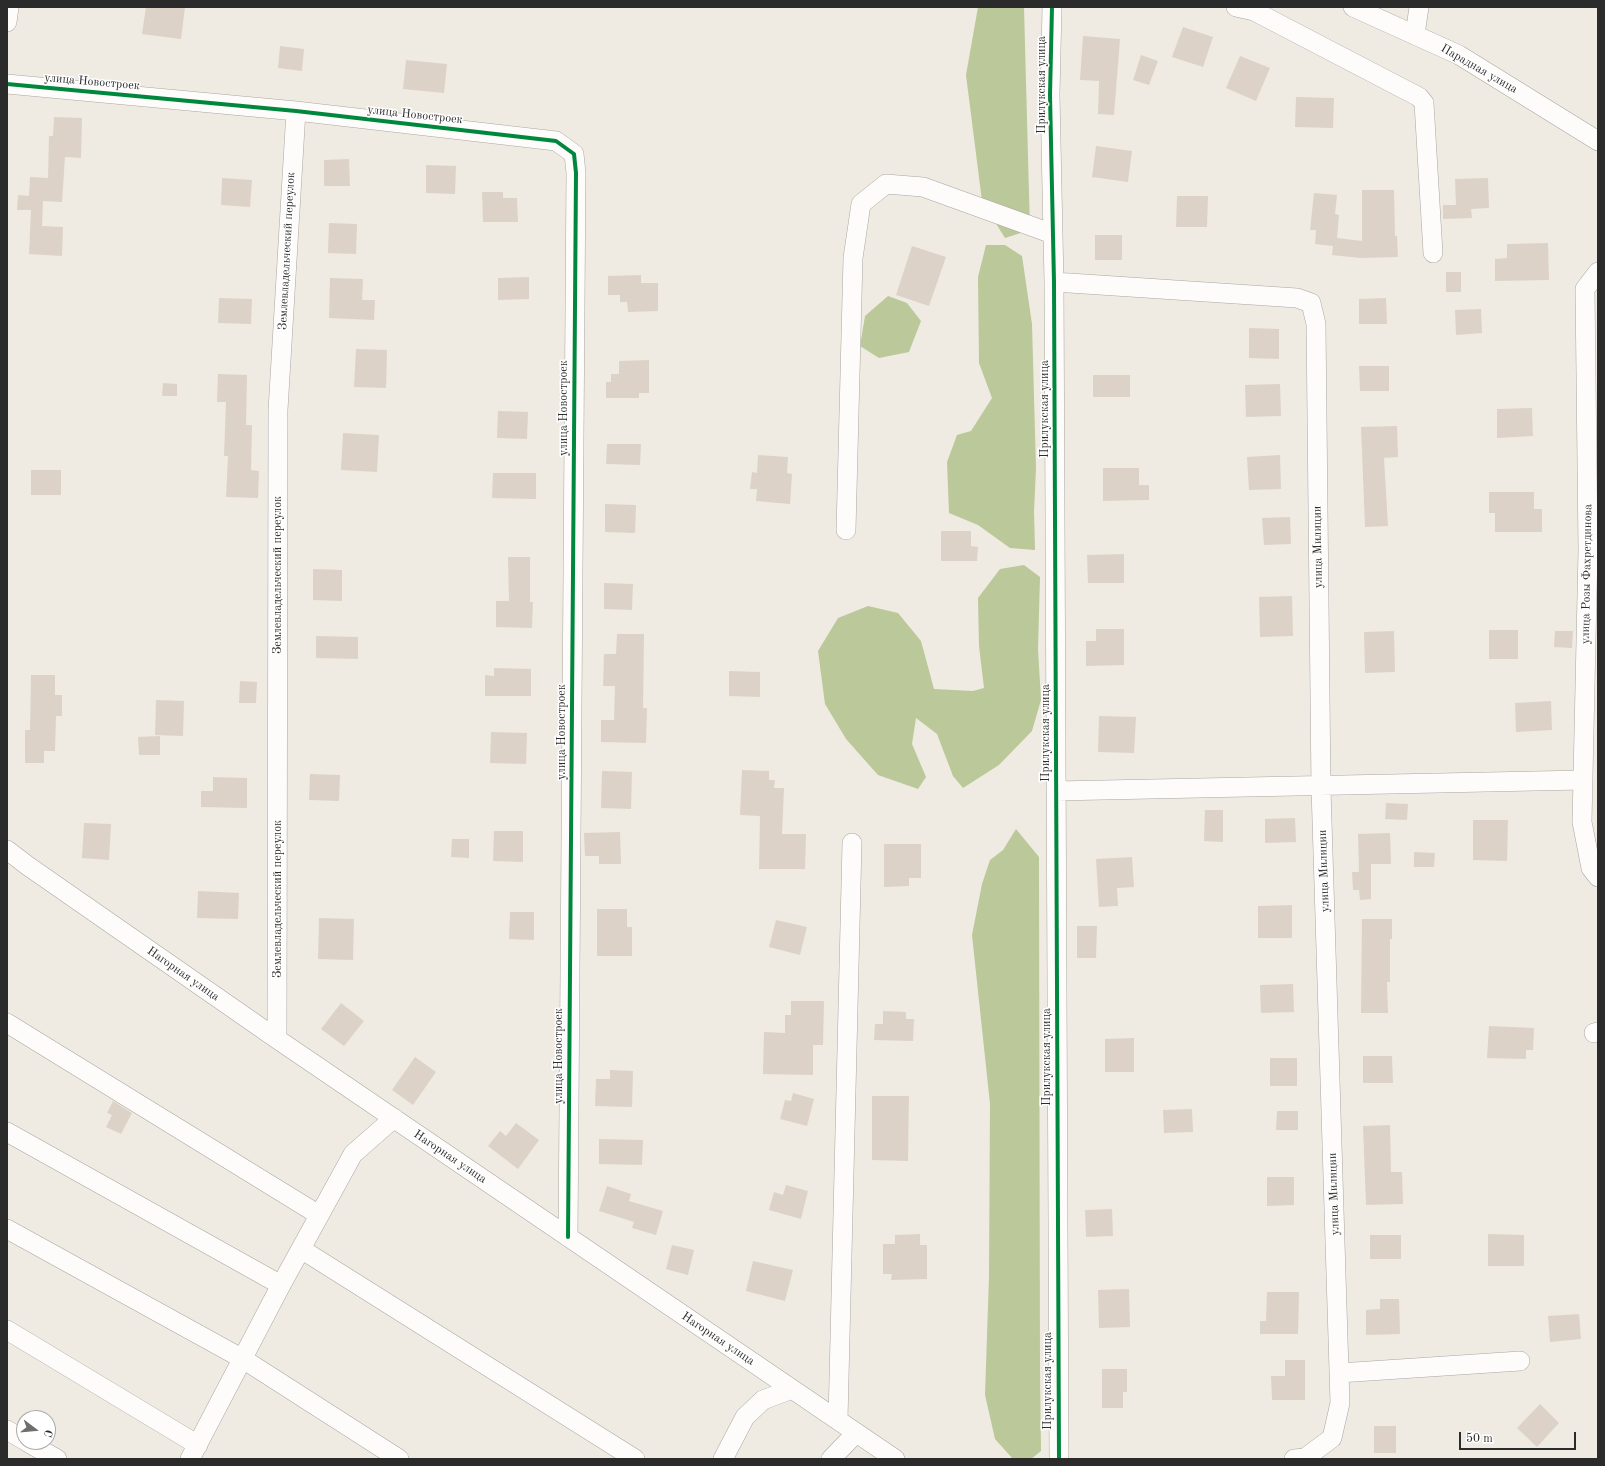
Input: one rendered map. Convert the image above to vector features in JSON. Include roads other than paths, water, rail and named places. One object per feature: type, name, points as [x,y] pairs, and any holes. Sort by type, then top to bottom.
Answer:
[{"type":"street","points":[[7,22],[9,7]]},
{"type":"street","name":"Прилукская улица","points":[[1052,7],[1050,95],[1054,282],[1059,1459]]},
{"type":"street","points":[[1236,7],[1254,11],[1419,97],[1424,103],[1433,253]]},
{"type":"street","name":"Парадная улица","points":[[1353,7],[1459,55],[1598,141]]},
{"type":"street","points":[[1415,35],[1419,7]]},
{"type":"street","name":"улица Новостроек","points":[[7,84],[296,112],[556,141],[574,154],[576,173],[568,1237]]},
{"type":"street","name":"Землевладельческий переулок","points":[[278,1039],[278,410],[296,112]]},
{"type":"street","points":[[846,530],[853,258],[861,204],[886,184],[923,187],[1053,234]]},
{"type":"street","name":"улица Розы Фахретдинова","points":[[1598,272],[1585,289],[1588,550],[1582,822],[1591,868],[1598,877]]},
{"type":"street","name":"улица Милиции","points":[[1054,282],[1297,298],[1311,303],[1316,324],[1321,786],[1340,1403],[1332,1438],[1305,1458],[1294,1459]]},
{"type":"street","points":[[1056,791],[1583,780]]},
{"type":"street","points":[[838,1420],[852,843]]},
{"type":"street","name":"Нагорная улица","points":[[7,852],[278,1039],[895,1459]]},
{"type":"street","points":[[7,1023],[320,1215]]},
{"type":"street","points":[[7,1330],[194,1452],[281,1285],[353,1154],[394,1118]]},
{"type":"street","points":[[7,1132],[281,1285]]},
{"type":"street","points":[[7,1229],[243,1359],[399,1459]]},
{"type":"street","points":[[301,1249],[635,1459]]},
{"type":"street","points":[[1339,1373],[1520,1361]]},
{"type":"street","points":[[723,1459],[746,1418],[763,1400],[792,1389]]},
{"type":"street","points":[[7,1430],[16,1435]]},
{"type":"street","points":[[831,1459],[856,1433]]},
{"type":"street","points":[[41,1450],[57,1459]]}]
